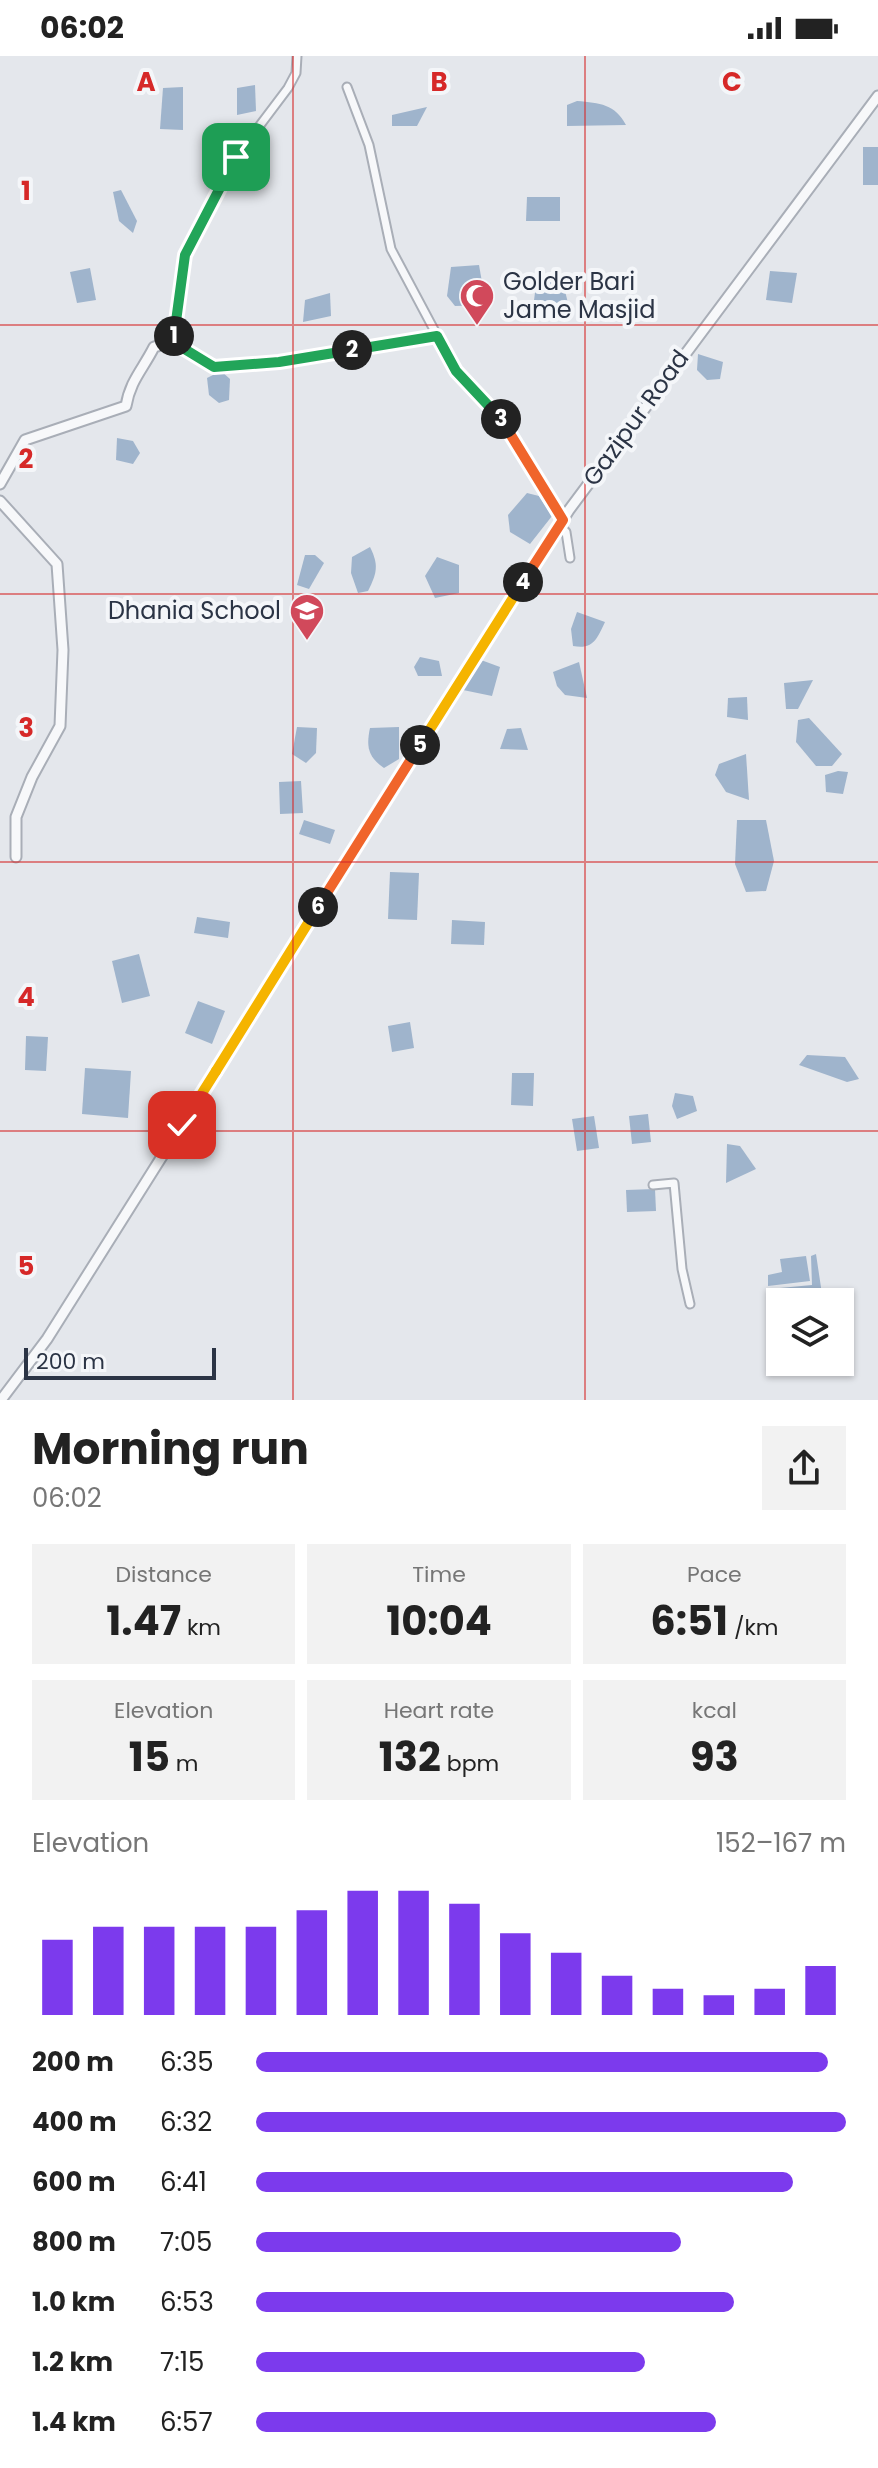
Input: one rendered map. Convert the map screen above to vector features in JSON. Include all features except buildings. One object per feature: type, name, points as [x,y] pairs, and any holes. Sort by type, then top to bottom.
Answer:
[{"type":"street","points":[[173,342],[185,255],[236,157],[288,88],[296,73],[297,56]]},
{"type":"street","points":[[347,87],[369,145],[391,249],[456,371],[506,423],[566,532],[570,558]]},
{"type":"street","name":"Gazipur Road","points":[[1,1400],[47,1339],[561,522],[878,96]]},
{"type":"street","points":[[0,484],[25,440],[126,406],[129,383],[145,365],[154,347],[173,342],[214,367],[279,362],[437,336]]},
{"type":"street","points":[[0,501],[57,564],[63,650],[60,726],[32,777],[16,817],[16,857]]},
{"type":"street","points":[[653,1185],[674,1183],[682,1269],[690,1304]]},
{"type":"water","points":[[255,85],[256,111],[237,115],[237,88]]},
{"type":"water","points":[[183,87],[183,130],[160,129],[163,88]]},
{"type":"water","points":[[577,101],[606,106],[617,113],[626,125],[567,126],[567,105]]},
{"type":"water","points":[[427,107],[417,126],[392,126],[392,115]]},
{"type":"water","points":[[863,147],[878,147],[878,185],[863,185]]},
{"type":"water","points":[[121,190],[137,221],[133,233],[119,221],[113,192]]},
{"type":"water","points":[[527,197],[560,197],[560,221],[526,221]]},
{"type":"water","points":[[479,265],[486,305],[455,306],[447,296],[451,267]]},
{"type":"water","points":[[90,268],[96,300],[77,303],[70,272]]},
{"type":"water","points":[[770,271],[797,273],[792,303],[766,300]]},
{"type":"water","points":[[561,275],[571,315],[532,315],[537,278]]},
{"type":"water","points":[[330,293],[331,316],[303,322],[305,300]]},
{"type":"water","points":[[698,354],[723,362],[720,379],[707,380],[697,370]]},
{"type":"water","points":[[221,371],[230,379],[229,400],[219,403],[209,395],[207,378]]},
{"type":"water","points":[[117,438],[133,441],[140,453],[133,464],[116,460]]},
{"type":"water","points":[[527,493],[539,496],[552,516],[530,544],[510,532],[508,515]]},
{"type":"water","points":[[370,547],[376,564],[375,574],[368,591],[358,593],[351,573],[352,557]]},
{"type":"water","points":[[305,555],[315,555],[324,563],[309,589],[297,585]]},
{"type":"water","points":[[437,557],[459,565],[459,593],[435,598],[425,576]]},
{"type":"water","points":[[577,612],[605,622],[590,645],[573,646],[571,629]]},
{"type":"water","points":[[420,657],[439,661],[442,676],[418,676],[414,667]]},
{"type":"water","points":[[481,660],[500,667],[492,696],[463,690]]},
{"type":"water","points":[[579,662],[587,698],[565,695],[557,686],[553,672]]},
{"type":"water","points":[[813,680],[798,709],[786,709],[784,683]]},
{"type":"water","points":[[747,697],[748,720],[727,717],[728,698]]},
{"type":"water","points":[[809,718],[842,754],[832,766],[816,766],[796,742],[798,720]]},
{"type":"water","points":[[297,727],[317,728],[316,753],[306,763],[292,754]]},
{"type":"water","points":[[399,727],[399,759],[384,768],[374,760],[370,751],[370,728]]},
{"type":"water","points":[[521,728],[528,750],[500,749],[507,729]]},
{"type":"water","points":[[746,754],[749,800],[726,792],[715,775],[719,764]]},
{"type":"water","points":[[848,772],[843,794],[826,792],[825,775]]},
{"type":"water","points":[[301,781],[303,813],[280,814],[279,782]]},
{"type":"water","points":[[304,820],[335,830],[330,844],[299,834]]},
{"type":"water","points":[[737,820],[766,820],[774,861],[766,891],[746,892],[735,864]]},
{"type":"water","points":[[390,872],[419,873],[417,920],[388,919]]},
{"type":"water","points":[[197,917],[230,922],[228,938],[194,933]]},
{"type":"water","points":[[452,920],[485,922],[484,945],[451,944]]},
{"type":"water","points":[[139,954],[150,996],[122,1003],[112,961]]},
{"type":"water","points":[[198,1001],[225,1011],[212,1044],[185,1033]]},
{"type":"water","points":[[410,1022],[414,1048],[392,1052],[388,1026]]},
{"type":"water","points":[[26,1036],[48,1037],[46,1071],[25,1070]]},
{"type":"water","points":[[807,1055],[845,1057],[859,1079],[847,1082],[799,1065]]},
{"type":"water","points":[[85,1068],[131,1071],[128,1118],[82,1114]]},
{"type":"water","points":[[512,1073],[534,1073],[533,1106],[511,1105]]},
{"type":"water","points":[[675,1093],[693,1096],[697,1111],[677,1119],[672,1106]]},
{"type":"water","points":[[648,1114],[651,1142],[632,1144],[629,1116]]},
{"type":"water","points":[[594,1116],[599,1148],[577,1151],[572,1119]]},
{"type":"water","points":[[727,1144],[740,1146],[756,1169],[726,1183]]},
{"type":"water","points":[[655,1189],[656,1211],[627,1212],[626,1190]]},
{"type":"water","points":[[816,1254],[821,1288],[780,1288],[812,1285],[811,1256]]},
{"type":"water","points":[[806,1256],[810,1281],[768,1286],[768,1275],[782,1272],[780,1259]]},
{"type":"place","name":"Golder Bari Jame Masjid","points":[[477,327]]},
{"type":"place","name":"Dhania School","points":[[307,642]]},
{"type":"route","points":[[182,1125],[563,520],[506,423],[456,371],[437,336],[279,362],[214,367],[173,342],[185,255],[236,157]]}]
